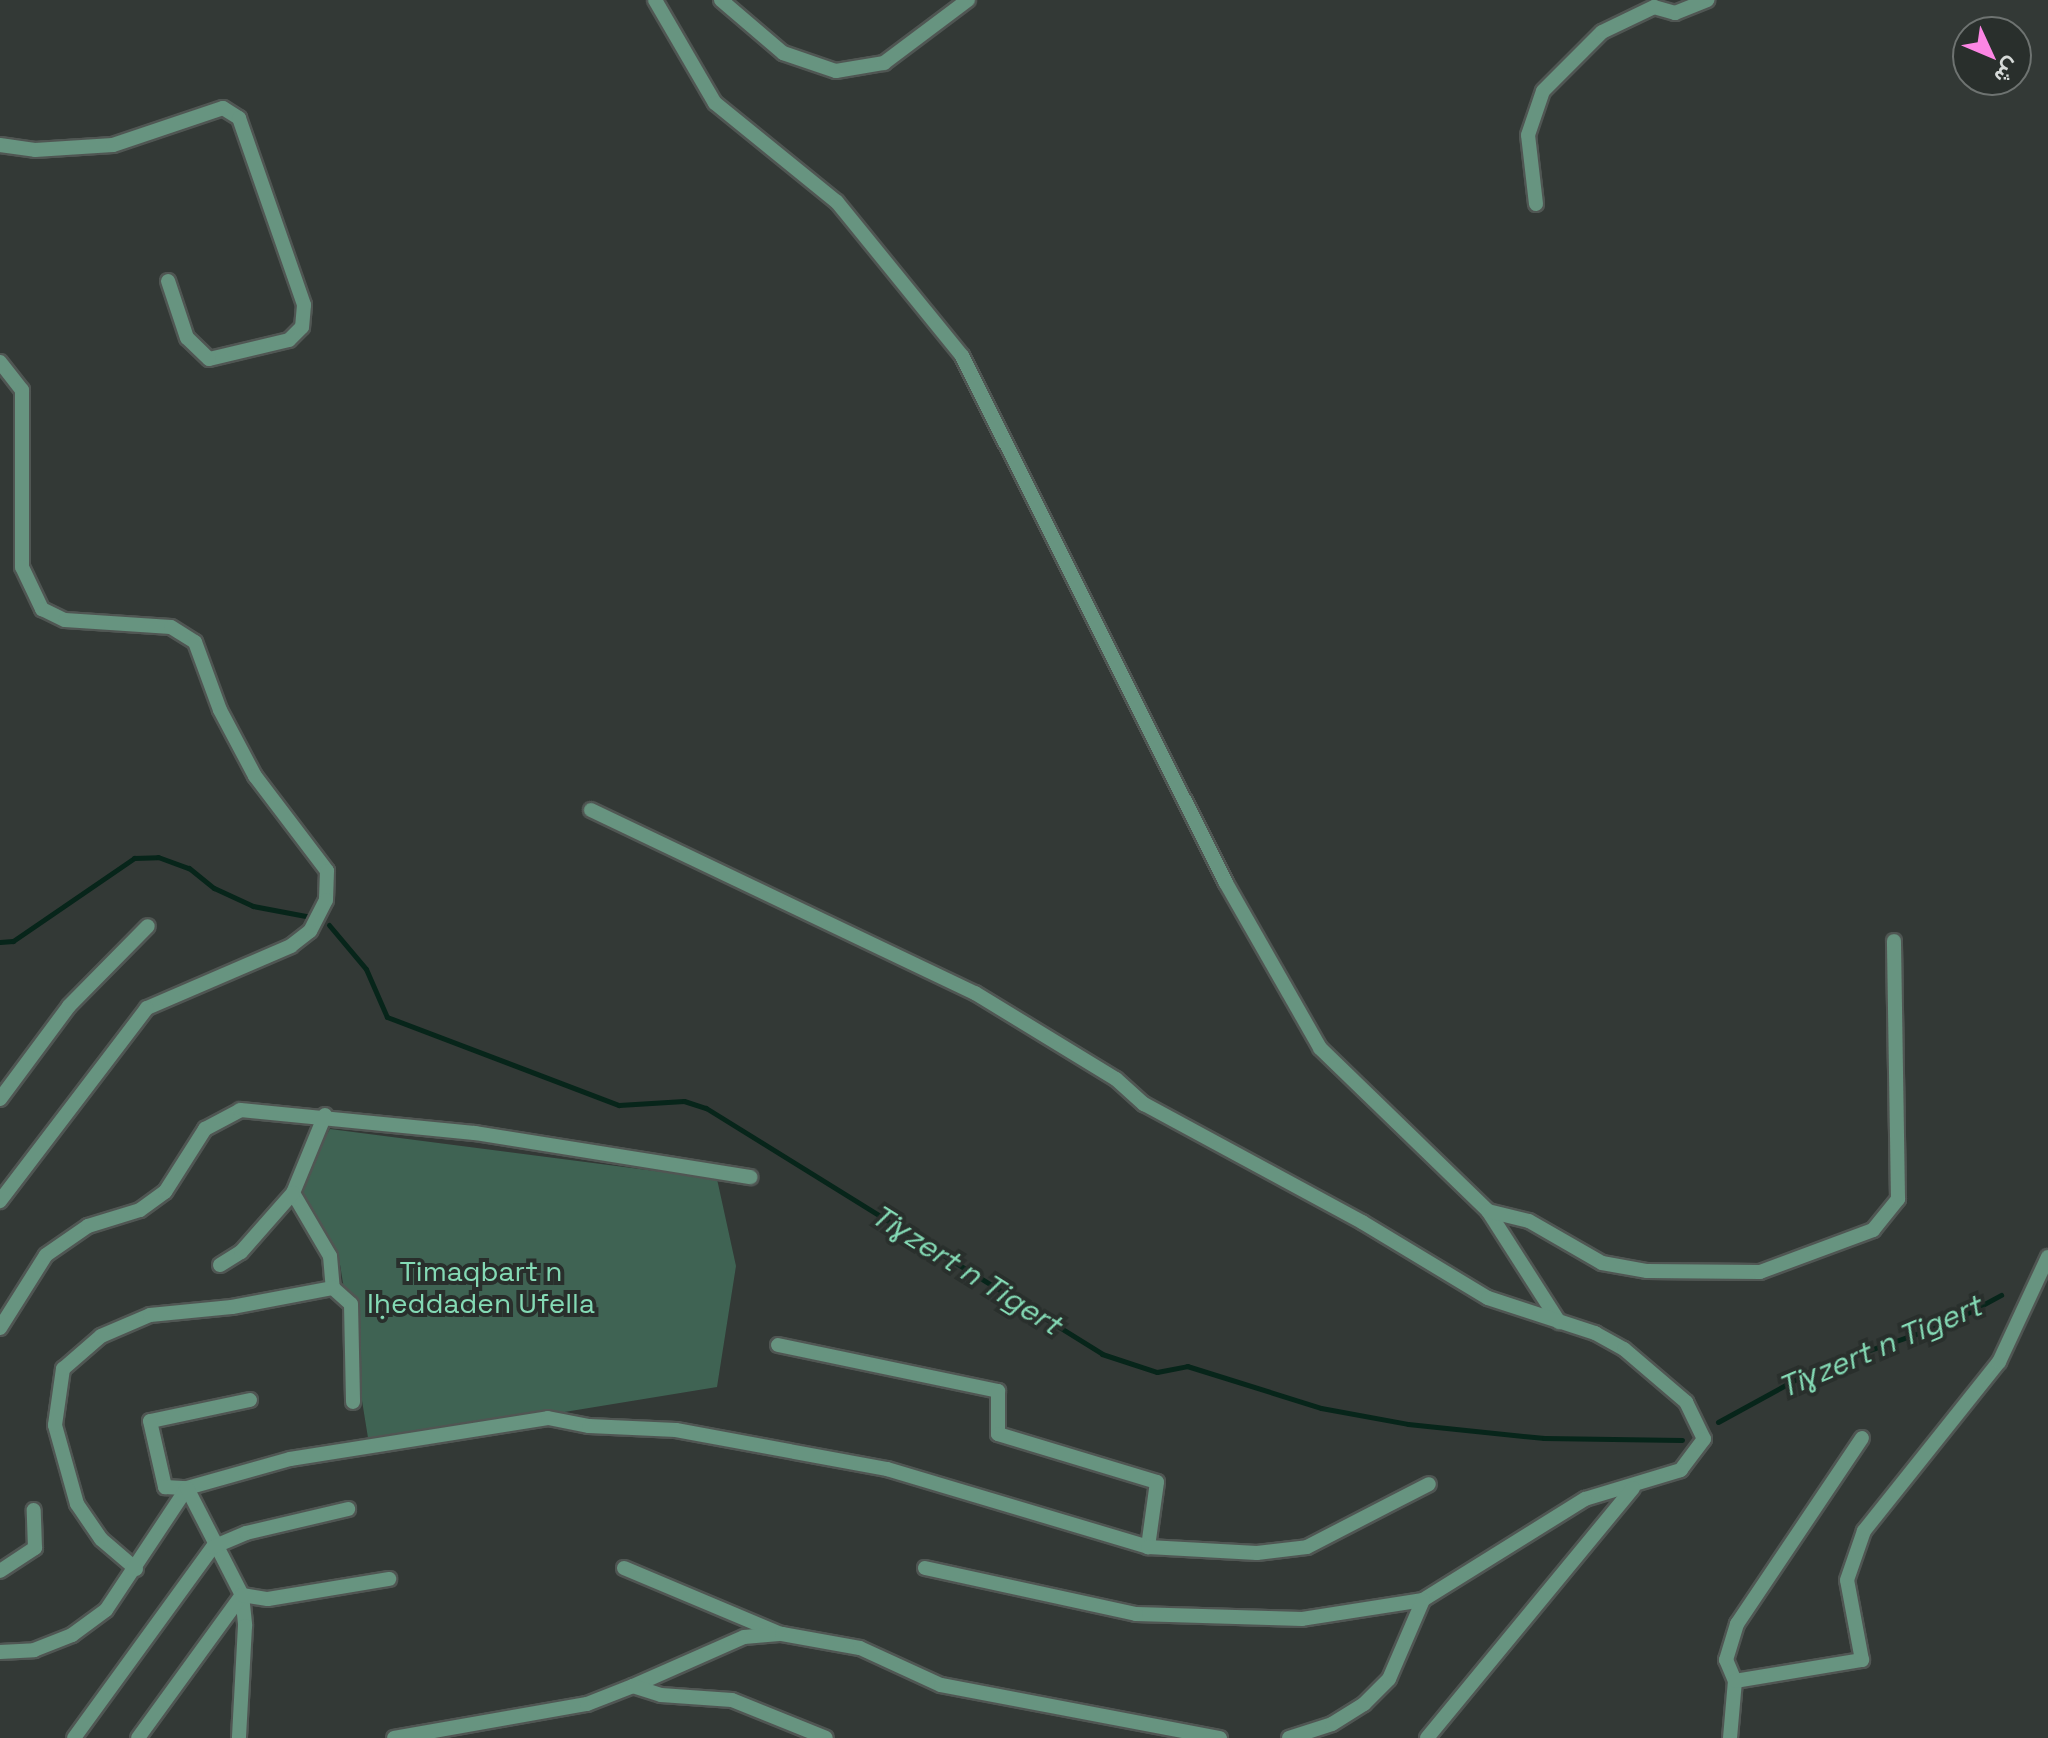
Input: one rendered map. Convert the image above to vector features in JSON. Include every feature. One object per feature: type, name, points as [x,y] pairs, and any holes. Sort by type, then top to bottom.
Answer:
[{"type":"street","points":[[655,0],[715,103],[837,202],[962,356],[1226,883],[1320,1048],[1488,1211],[1559,1322]]},
{"type":"street","points":[[721,0],[783,53],[836,71],[884,63],[968,0]]},
{"type":"street","points":[[1536,204],[1528,135],[1543,91],[1602,32],[1652,4],[1675,13],[1707,0]]},
{"type":"street","points":[[0,145],[35,150],[113,145],[223,108],[239,118],[304,305],[302,327],[289,340],[209,359],[187,338],[168,281]]},
{"type":"street","points":[[0,362],[22,390],[22,567],[42,609],[65,620],[171,627],[195,642],[215,699],[255,776],[327,871],[326,900],[310,931],[291,946],[147,1008],[0,1201]]},
{"type":"street","points":[[591,810],[975,993],[1116,1079],[1144,1104],[1362,1222],[1488,1298],[1595,1333],[1624,1349],[1660,1375],[1698,1419],[1704,1439],[1697,1455],[1681,1470],[1633,1488],[1585,1499],[1423,1600],[1302,1619],[1136,1614],[925,1568]]},
{"type":"street","points":[[1,1094],[69,1006],[148,926]]},
{"type":"street","points":[[1488,1211],[1529,1221],[1602,1263],[1674,1272],[1760,1272],[1873,1230],[1898,1199],[1894,941]]},
{"type":"street","points":[[0,1328],[46,1255],[88,1226],[140,1210],[165,1192],[205,1129],[221,1117],[240,1110],[325,1115],[751,1177]]},
{"type":"street","points":[[220,1265],[241,1252],[293,1193],[325,1115]]},
{"type":"street","points":[[293,1193],[330,1256],[333,1288],[351,1304],[353,1402]]},
{"type":"street","points":[[1735,1681],[1862,1660],[1847,1580],[1864,1531],[1999,1362],[2048,1257]]},
{"type":"street","points":[[136,1569],[101,1539],[77,1504],[55,1425],[63,1369],[101,1336],[150,1315],[232,1307],[333,1288]]},
{"type":"street","points":[[778,1345],[998,1391],[998,1434],[1157,1482],[1148,1547]]},
{"type":"street","points":[[250,1400],[150,1421],[165,1487],[187,1488],[290,1459],[548,1418],[589,1426],[676,1430],[887,1469],[1148,1547],[1257,1553],[1307,1547],[1429,1484]]},
{"type":"street","points":[[1730,1738],[1735,1681],[1726,1660],[1737,1624],[1862,1438]]},
{"type":"street","points":[[0,1652],[34,1650],[72,1635],[106,1610],[187,1488]]},
{"type":"street","points":[[187,1488],[213,1547],[242,1595],[245,1626],[239,1738]]},
{"type":"street","points":[[1427,1738],[1633,1488]]},
{"type":"street","points":[[74,1738],[213,1547],[246,1533],[348,1509]]},
{"type":"street","points":[[0,1571],[23,1561],[35,1548],[34,1510]]},
{"type":"street","points":[[624,1568],[782,1634],[860,1648],[941,1685],[1220,1738]]},
{"type":"street","points":[[242,1595],[268,1599],[389,1579]]},
{"type":"street","points":[[138,1738],[242,1595]]},
{"type":"street","points":[[1289,1738],[1332,1724],[1364,1704],[1389,1679],[1423,1600]]},
{"type":"street","points":[[394,1738],[587,1704],[744,1637],[782,1634]]},
{"type":"street","points":[[633,1686],[661,1695],[732,1700],[800,1723],[826,1738]]},
{"type":"green space","name":"Timaqbart n Iḥeddaden Ufella","points":[[330,1129],[717,1179],[736,1266],[717,1387],[369,1444],[338,1252],[297,1186]]},
{"type":"waterway","name":"Tiɣzert n Tigert","points":[[0,942],[13,941],[134,858],[158,857],[189,868],[214,888],[253,906],[311,917]]},
{"type":"waterway","name":"Tiɣzert n Tigert","points":[[329,925],[366,969],[387,1017],[619,1105],[684,1101],[706,1108],[1102,1354],[1157,1372],[1187,1366],[1321,1408],[1408,1424],[1544,1438],[1682,1440]]},
{"type":"waterway","name":"Tiɣzert n Tigert","points":[[1718,1422],[1815,1369],[1951,1322],[2001,1295]]}]
